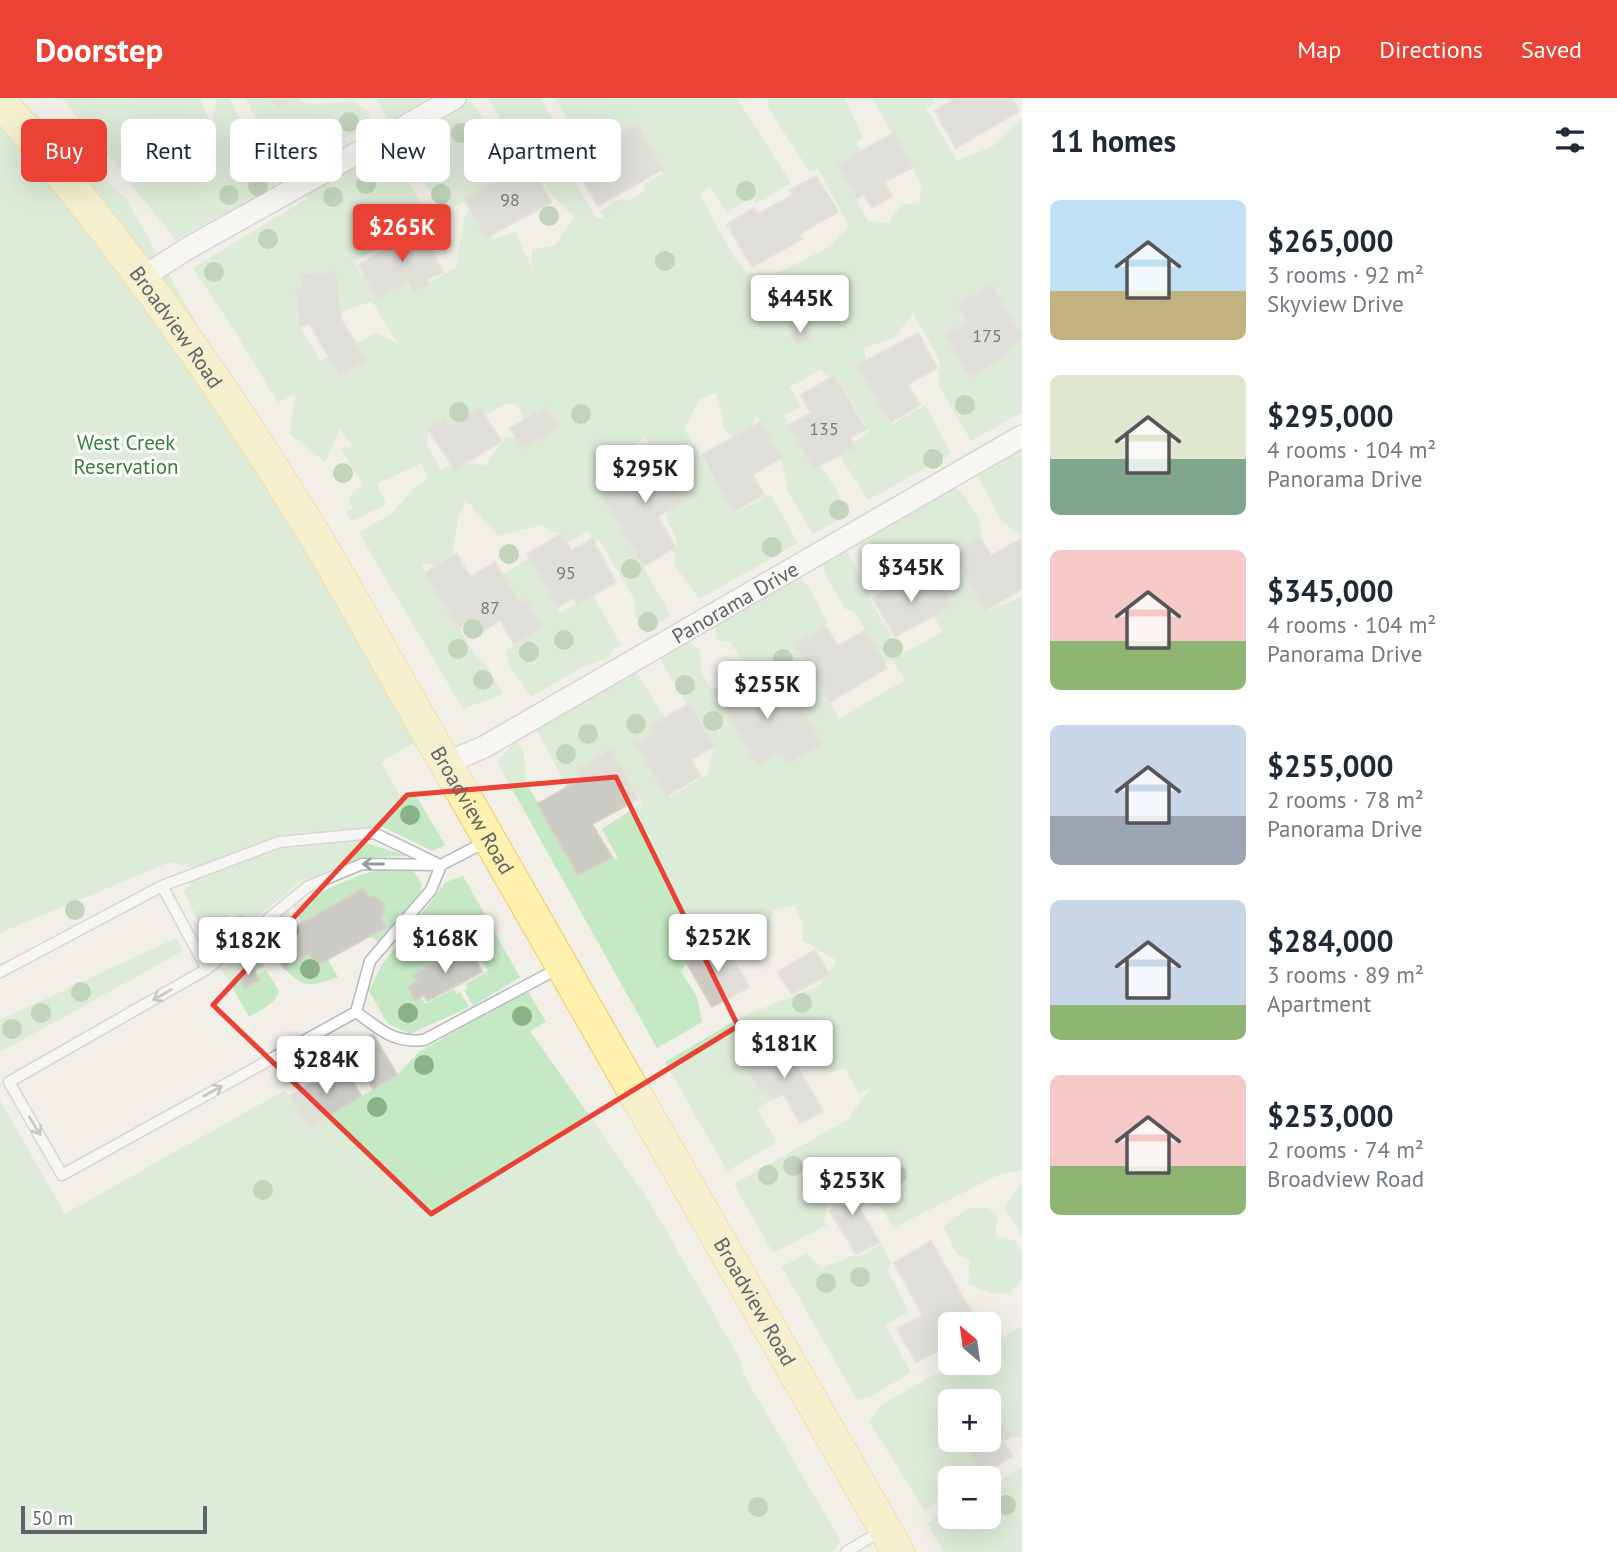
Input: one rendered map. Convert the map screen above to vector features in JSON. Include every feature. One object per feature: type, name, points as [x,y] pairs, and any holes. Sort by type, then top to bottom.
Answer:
[{"type":"main road","name":"Broadview Road","points":[[0,101],[142,278],[211,375],[290,497],[491,839],[892,1540]]},
{"type":"street","points":[[142,278],[185,250],[455,98]]},
{"type":"street","name":"Panorama Drive","points":[[446,763],[484,747],[1022,436]]},
{"type":"lane","points":[[0,972],[162,886],[279,842],[374,833],[441,865]]},
{"type":"lane","points":[[441,865],[431,890],[370,961],[356,1012],[62,1175],[9,1082],[207,969],[307,887],[362,864],[441,865],[491,839]]},
{"type":"lane","points":[[162,886],[207,969]]},
{"type":"lane","points":[[356,1012],[383,1031],[405,1042],[424,1040],[564,966]]},
{"type":"lane","points":[[846,1552],[892,1540]]},
{"type":"highlighted area","points":[[616,777],[738,1026],[431,1214],[213,1005],[407,795]]},
{"type":"green space","name":"West Creek Reservation","points":[[0,98],[20,98],[42,119],[21,119],[21,182],[107,181],[127,200],[321,546],[431,733],[381,762],[400,796],[413,790],[445,845],[433,851],[379,825],[366,843],[408,856],[359,858],[300,882],[253,920],[229,913],[229,931],[240,935],[227,943],[206,937],[184,892],[192,881],[202,878],[201,870],[170,862],[0,933]]},
{"type":"green space","points":[[62,98],[200,98],[209,119],[121,119],[121,171],[107,154],[107,119],[79,119]]},
{"type":"green space","points":[[217,98],[228,98],[241,119],[230,119],[230,182],[274,182],[275,187],[176,240],[129,182],[216,182],[216,119],[212,119]]},
{"type":"green space","points":[[246,98],[300,98],[307,105],[352,101],[370,113],[370,119],[356,119],[356,134],[342,138],[342,119],[257,119]]},
{"type":"green space","points":[[376,98],[429,98],[392,119],[388,119]]},
{"type":"green space","points":[[488,98],[540,98],[553,119],[500,119]]},
{"type":"green space","points":[[554,98],[737,98],[791,183],[756,204],[752,197],[727,213],[710,187],[699,194],[736,260],[747,273],[776,273],[831,246],[849,226],[818,169],[810,172],[767,106],[768,98],[844,98],[863,137],[856,142],[862,151],[838,165],[868,221],[888,223],[901,205],[920,203],[921,183],[872,98],[932,98],[935,103],[926,108],[957,161],[993,146],[1022,118],[1022,412],[971,441],[939,386],[939,359],[913,313],[894,338],[864,348],[867,365],[860,370],[892,425],[925,405],[951,453],[868,500],[840,456],[855,448],[853,443],[870,432],[839,381],[824,374],[821,369],[790,387],[801,407],[784,416],[813,468],[820,465],[841,498],[847,515],[813,534],[788,492],[781,458],[756,415],[748,437],[728,435],[723,425],[717,393],[700,398],[684,429],[719,487],[730,493],[740,511],[770,494],[798,543],[699,599],[674,564],[672,550],[676,548],[677,540],[667,519],[668,498],[677,491],[645,437],[623,452],[624,498],[612,511],[671,616],[646,630],[636,617],[634,599],[599,539],[594,542],[588,531],[567,544],[561,534],[551,532],[542,525],[498,536],[466,500],[458,518],[450,566],[421,564],[477,658],[485,663],[503,694],[463,709],[359,533],[392,513],[415,487],[429,478],[421,463],[377,484],[386,504],[352,521],[346,512],[353,508],[348,498],[362,484],[341,448],[353,447],[340,429],[325,462],[289,433],[296,392],[278,403],[193,268],[308,198],[307,192],[323,182],[342,182],[342,171],[356,162],[356,182],[409,182],[425,212],[418,226],[354,262],[377,298],[406,282],[415,291],[455,268],[466,211],[486,222],[493,240],[515,231],[532,269],[532,250],[555,245],[575,217],[551,195],[544,182],[574,182],[596,218],[604,218],[600,211],[623,198],[627,202],[645,191],[643,185],[663,173],[621,138],[621,119],[568,119]],"holes":[[[335,272],[340,313],[372,301],[397,343],[376,333],[320,361],[300,326],[296,290],[303,288],[301,275]],[[504,404],[516,404],[524,419],[546,407],[528,437],[505,437],[485,466],[458,461],[441,470],[427,446],[428,429],[444,419],[449,426],[480,409],[485,416]]]},
{"type":"green space","points":[[470,100],[483,119],[464,119],[464,182],[497,182],[448,210],[440,208],[425,182],[450,182],[450,119],[438,119]]},
{"type":"green space","points":[[1022,445],[1022,537],[1001,520],[976,472]]},
{"type":"green space","points":[[954,485],[973,509],[981,530],[980,537],[952,553],[985,611],[1022,595],[1022,1170],[998,1175],[893,1228],[879,1205],[872,1207],[847,1162],[831,1170],[835,1176],[828,1181],[834,1191],[827,1196],[823,1220],[827,1225],[773,1253],[734,1184],[847,1120],[870,1089],[859,1094],[845,1068],[830,1072],[818,1051],[810,1062],[797,1067],[782,1041],[744,1061],[759,1089],[765,1087],[772,1099],[757,1109],[777,1142],[727,1171],[665,1062],[743,1016],[819,986],[837,960],[802,940],[803,925],[795,905],[773,910],[769,929],[748,946],[715,929],[723,942],[687,962],[681,971],[697,997],[702,1022],[657,1048],[497,762],[516,741],[524,754],[526,782],[578,874],[612,857],[619,860],[602,829],[642,803],[611,749],[577,770],[581,779],[567,787],[536,729],[635,670],[665,718],[649,727],[652,734],[636,744],[666,796],[671,796],[707,775],[714,747],[660,657],[687,640],[700,650],[702,673],[757,765],[781,752],[789,763],[822,745],[790,689],[764,702],[731,642],[717,640],[714,625],[799,576],[809,588],[827,621],[826,627],[795,644],[839,719],[903,681],[907,682],[892,660],[884,662],[854,611],[845,609],[827,577],[822,561],[845,548],[868,590],[869,598],[902,654],[943,632],[933,615],[951,604],[929,565],[909,575],[885,569],[866,536]]},
{"type":"green space","points":[[530,558],[560,613],[593,595],[621,645],[612,650],[610,657],[581,668],[531,696],[509,665],[506,651],[542,627],[526,600],[520,603],[503,574]]},
{"type":"green space","points":[[385,868],[413,870],[422,884],[420,894],[380,943],[369,936],[386,927],[381,918],[383,903],[368,896],[364,888],[302,923],[293,907],[349,880]]},
{"type":"green space","points":[[463,876],[520,977],[473,1006],[464,990],[468,988],[466,984],[488,971],[482,958],[476,960],[469,947],[413,975],[417,982],[408,987],[415,1000],[421,997],[425,1004],[454,989],[457,994],[460,992],[469,1007],[410,1034],[387,1023],[369,991],[381,966],[446,882]]},
{"type":"green space","points":[[288,911],[300,936],[274,951],[268,936],[276,920]]},
{"type":"green space","points":[[176,938],[183,951],[0,1052],[0,1020]]},
{"type":"green space","points":[[309,954],[316,966],[328,960],[338,977],[315,984],[303,983],[284,968]]},
{"type":"green space","points":[[250,955],[260,958],[264,966],[254,971],[251,967],[238,974],[246,987],[259,981],[256,975],[266,970],[279,991],[271,1003],[249,1017],[222,969]]},
{"type":"green space","points":[[528,991],[546,1022],[530,1031],[649,1201],[742,1363],[744,1375],[841,1542],[832,1552],[0,1552],[0,1100],[65,1214],[285,1090],[310,1127],[397,1075],[420,1051]]},
{"type":"green space","points":[[1022,1181],[1022,1238],[1005,1208]]},
{"type":"green space","points":[[986,1207],[998,1217],[995,1236],[1014,1240],[1022,1252],[1022,1279],[1009,1294],[991,1293],[968,1284],[970,1260],[956,1253],[944,1227],[966,1209]]},
{"type":"green space","points":[[881,1244],[891,1263],[888,1272],[909,1312],[885,1325],[911,1372],[872,1396],[857,1400],[782,1267],[806,1253],[822,1268],[852,1256],[860,1257]]},
{"type":"green space","points":[[1022,1326],[1022,1436],[1012,1436],[1004,1424],[1001,1426],[1001,1389],[938,1389],[938,1452],[970,1452],[978,1466],[938,1466],[938,1502],[924,1510],[869,1421],[882,1404],[938,1373],[938,1376],[1001,1376],[1001,1338]]},
{"type":"green space","points":[[1022,1467],[1022,1552],[944,1552],[927,1523],[938,1516],[938,1529],[1001,1529],[1001,1480]]},
{"type":"building","points":[[271,98],[295,98],[277,108]]},
{"type":"building","points":[[956,98],[1011,98],[1019,111],[956,148],[935,111]]},
{"type":"building","points":[[637,124],[663,169],[598,206],[584,182],[621,182],[621,133]]},
{"type":"building","points":[[893,133],[913,167],[884,182],[892,196],[872,208],[864,194],[857,198],[838,165]]},
{"type":"building","points":[[816,176],[838,212],[799,234],[802,239],[752,267],[727,224],[754,208],[758,214],[793,195],[790,190]]},
{"type":"building","points":[[496,182],[540,182],[551,202],[486,238],[464,200]]},
{"type":"building","points":[[418,226],[443,272],[427,279],[429,283],[414,291],[408,281],[377,299],[359,265]]},
{"type":"building","points":[[335,272],[341,319],[366,361],[339,375],[310,324],[300,326],[296,289],[303,288],[301,275]]},
{"type":"building","points":[[992,285],[1022,339],[1006,348],[1010,354],[970,377],[945,335],[967,322],[958,304]]},
{"type":"building","points":[[802,326],[809,337],[797,344],[791,333]]},
{"type":"building","points":[[918,333],[937,368],[908,384],[920,405],[891,422],[857,366]]},
{"type":"building","points":[[834,376],[866,429],[850,438],[855,448],[813,468],[789,425],[811,413],[801,395]]},
{"type":"building","points":[[546,407],[560,428],[523,449],[510,428]]},
{"type":"building","points":[[480,408],[501,441],[455,470],[428,429],[444,419],[449,426]]},
{"type":"building","points":[[760,422],[781,458],[752,475],[764,494],[733,512],[702,455]]},
{"type":"building","points":[[651,447],[683,502],[658,516],[675,547],[644,566],[604,499],[629,485],[618,465]]},
{"type":"building","points":[[561,534],[571,551],[592,539],[616,582],[577,604],[574,598],[558,607],[527,554]]},
{"type":"building","points":[[980,537],[991,556],[1022,538],[1022,589],[985,610],[952,553]]},
{"type":"building","points":[[457,554],[470,577],[495,562],[520,603],[526,599],[542,627],[514,644],[500,620],[483,631],[475,617],[458,628],[425,573]]},
{"type":"building","points":[[934,575],[952,605],[895,637],[873,598],[904,580],[910,588]]},
{"type":"building","points":[[826,627],[838,646],[866,630],[887,668],[830,702],[795,644]]},
{"type":"building","points":[[746,671],[764,702],[790,689],[822,744],[789,763],[781,752],[757,765],[714,690]]},
{"type":"building","points":[[689,704],[714,747],[691,759],[700,776],[666,796],[636,744],[652,734],[649,727]]},
{"type":"building","points":[[611,749],[638,799],[592,824],[612,857],[578,875],[537,804],[581,779],[576,770]]},
{"type":"building","points":[[364,888],[368,896],[383,903],[381,918],[386,927],[316,966],[309,954],[284,968],[274,951],[300,936],[295,927]]},
{"type":"building","points":[[723,942],[749,987],[712,1007],[686,962]]},
{"type":"building","points":[[469,946],[482,972],[427,1001],[424,995],[415,1000],[408,987],[417,982],[413,975]]},
{"type":"building","points":[[815,950],[829,974],[792,994],[778,972]]},
{"type":"building","points":[[252,966],[259,980],[245,988],[238,974]]},
{"type":"building","points":[[373,1034],[397,1075],[373,1089],[348,1047]]},
{"type":"building","points":[[782,1041],[823,1111],[800,1123],[784,1094],[772,1099],[765,1087],[759,1090],[744,1061]]},
{"type":"building","points":[[343,1064],[361,1096],[309,1128],[290,1096]]},
{"type":"building","points":[[853,1180],[866,1202],[859,1207],[879,1242],[856,1254],[830,1211],[834,1208],[827,1195]]},
{"type":"building","points":[[931,1241],[971,1312],[938,1312],[938,1351],[916,1362],[897,1329],[923,1316],[894,1263]]},
{"type":"building","points":[[1004,1424],[1012,1436],[1003,1441],[1012,1456],[996,1466],[978,1466],[969,1452],[1001,1452],[1001,1426]]}]
